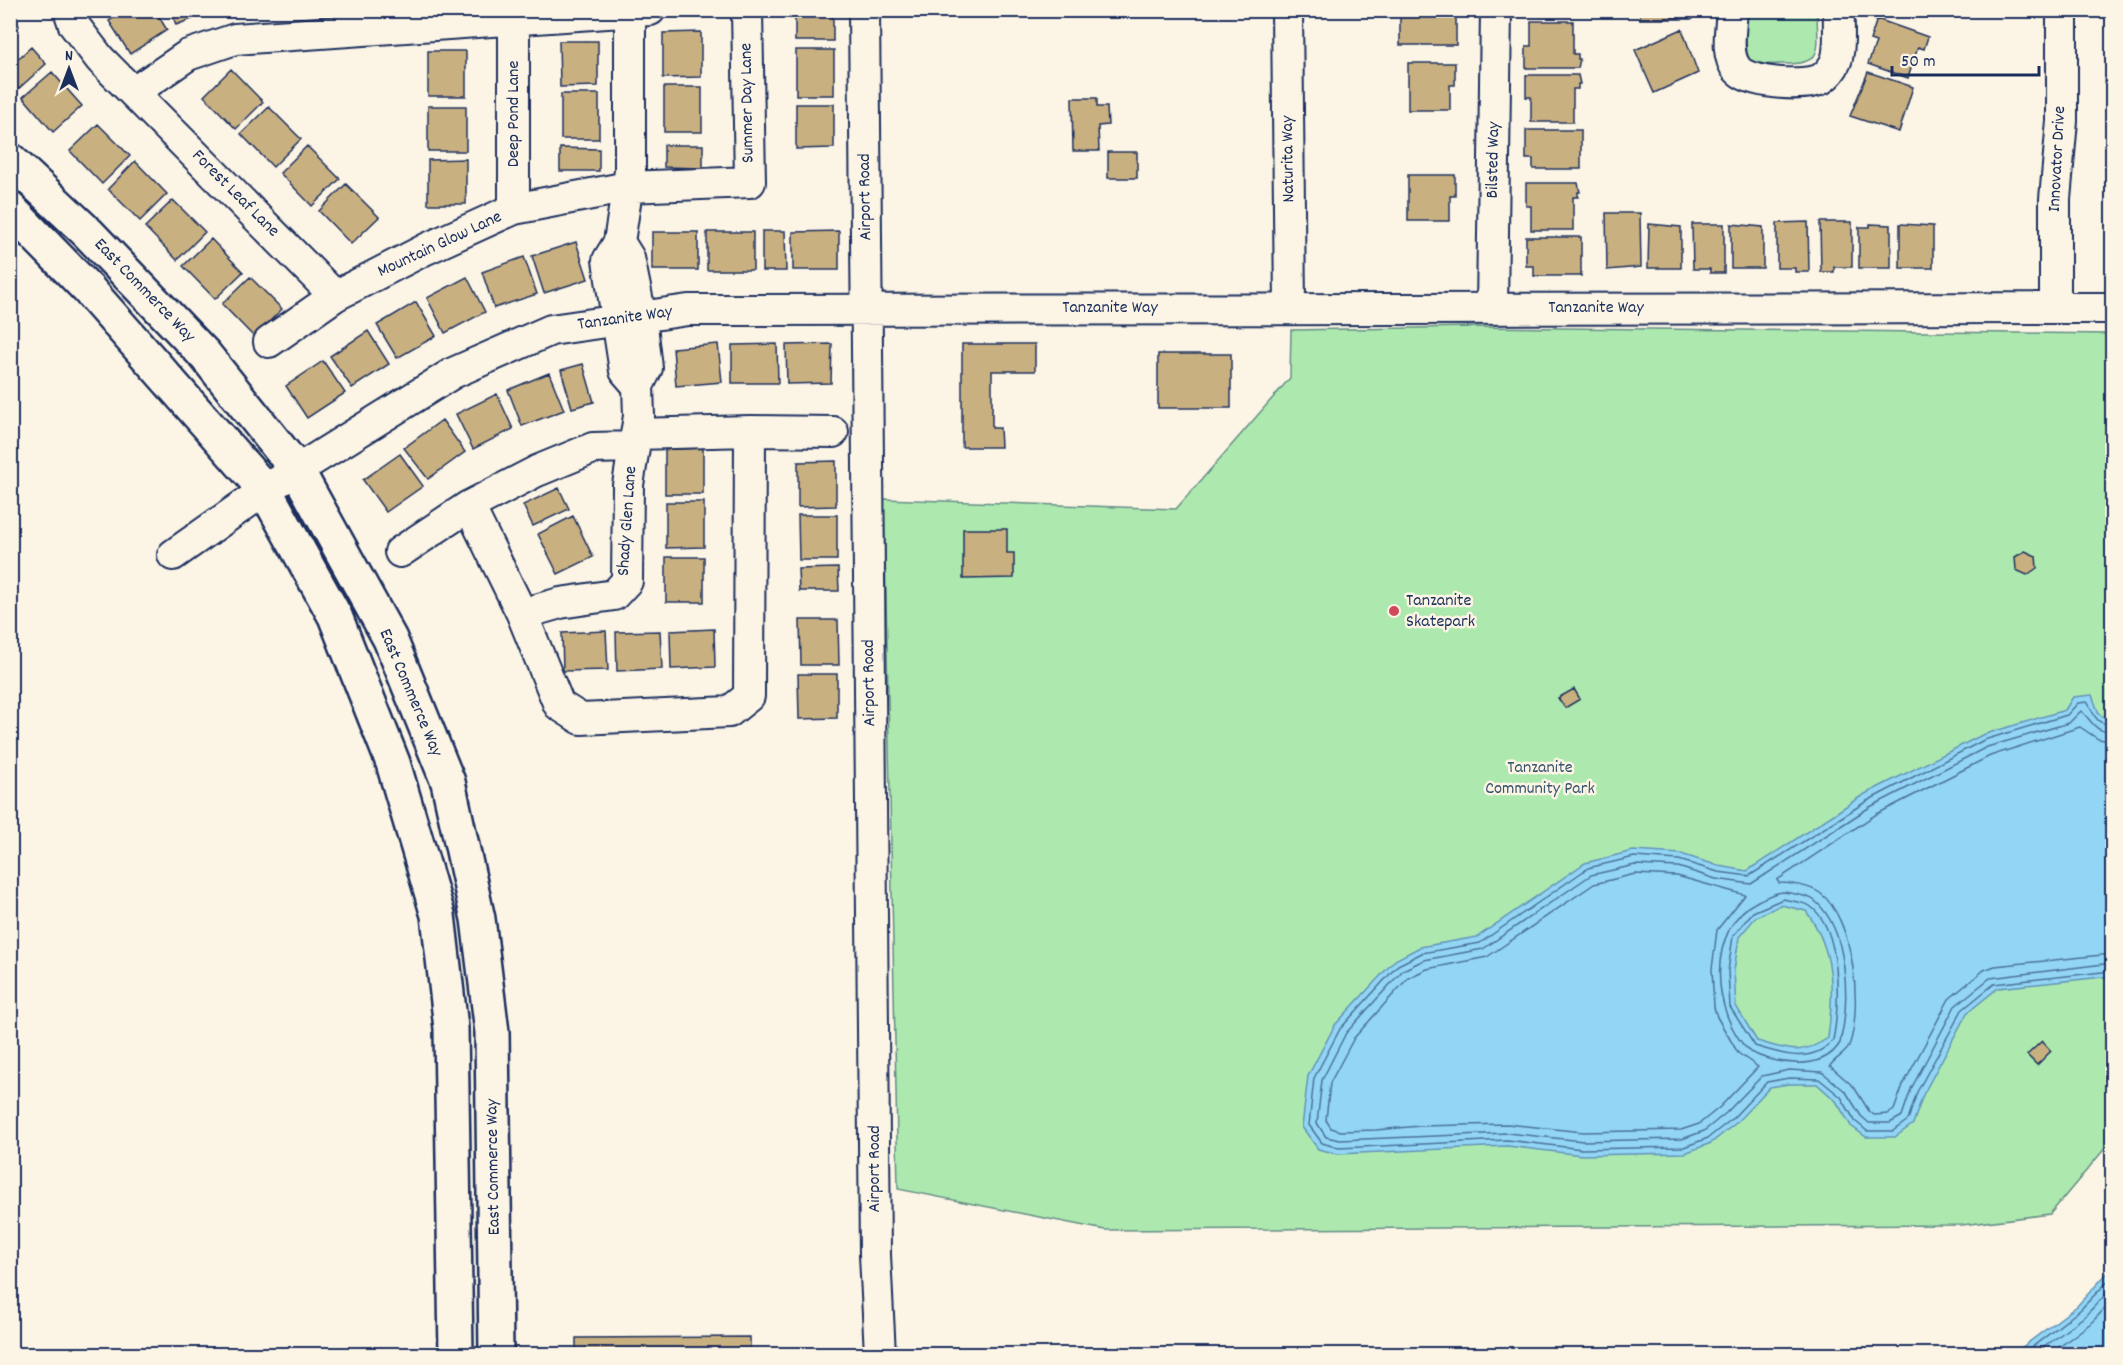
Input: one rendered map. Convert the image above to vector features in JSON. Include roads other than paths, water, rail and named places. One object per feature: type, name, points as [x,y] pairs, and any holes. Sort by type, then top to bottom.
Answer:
[{"type":"main road","name":"East Commerce Way","points":[[10,160],[88,233],[205,355],[297,470],[390,639],[448,782],[478,919],[492,1032],[496,1354]]},
{"type":"main road","points":[[10,209],[88,289],[265,490],[335,616],[393,763],[438,915],[451,1028],[456,1354]]},
{"type":"street","name":"Forest Leaf Lane","points":[[69,10],[74,25],[100,59],[335,296]]},
{"type":"street","name":"Summer Day Lane","points":[[628,187],[750,182],[747,10]]},
{"type":"street","name":"Airport Road","points":[[864,10],[875,1255],[880,1354]]},
{"type":"street","name":"Naturita Way","points":[[1287,10],[1290,307]]},
{"type":"street","name":"Bilsted Way","points":[[1492,309],[1496,10]]},
{"type":"street","points":[[1732,10],[1731,56],[1741,73],[1759,82],[1814,82],[1829,73],[1836,61],[1839,10]]},
{"type":"street","name":"Innovator Drive","points":[[2055,307],[2055,199],[2062,121],[2062,10]]},
{"type":"street","points":[[134,93],[188,55],[235,39],[640,12]]},
{"type":"street","name":"Shady Glen Lane","points":[[522,614],[560,603],[614,595],[627,581],[628,485],[635,441],[638,386],[647,369],[629,318],[629,258],[619,242],[630,171],[640,12]]},
{"type":"street","name":"Deep Pond Lane","points":[[514,20],[514,209]]},
{"type":"street","name":"Mountain Glow Lane","points":[[269,342],[335,296],[426,249],[514,209],[628,187]]},
{"type":"street","name":"Tanzanite Way","points":[[173,555],[265,490],[453,373],[551,330],[688,310],[1290,307],[2112,308]]},
{"type":"street","points":[[469,506],[522,614],[559,705],[581,719],[729,712],[749,696],[750,431]]},
{"type":"street","points":[[400,552],[469,506],[537,471],[593,448],[635,441],[750,431],[833,432]]},
{"type":"water","points":[[2092,695],[2099,714],[2107,719],[2112,717],[2112,976],[1998,988],[1967,1013],[1923,1095],[1913,1124],[1895,1137],[1866,1137],[1851,1126],[1836,1101],[1817,1084],[1770,1087],[1736,1123],[1711,1143],[1685,1153],[1582,1155],[1507,1146],[1338,1154],[1318,1149],[1302,1127],[1308,1076],[1335,1025],[1395,960],[1420,947],[1477,937],[1585,863],[1633,851],[1681,854],[1719,866],[1747,871],[1863,795],[1982,735],[2065,710],[2073,697]],"holes":[[[1781,905],[1806,911],[1816,926],[1827,956],[1831,988],[1830,1021],[1828,1038],[1809,1048],[1793,1050],[1757,1041],[1736,1006],[1734,971],[1739,937],[1756,917]]]},
{"type":"water","points":[[2112,1268],[2112,1354],[2013,1354],[2077,1306]]},
{"type":"place","name":"Tanzanite Skatepark","points":[[1394,611]]},
{"type":"park label","name":"Tanzanite Community Park","points":[[1540,778]]}]
